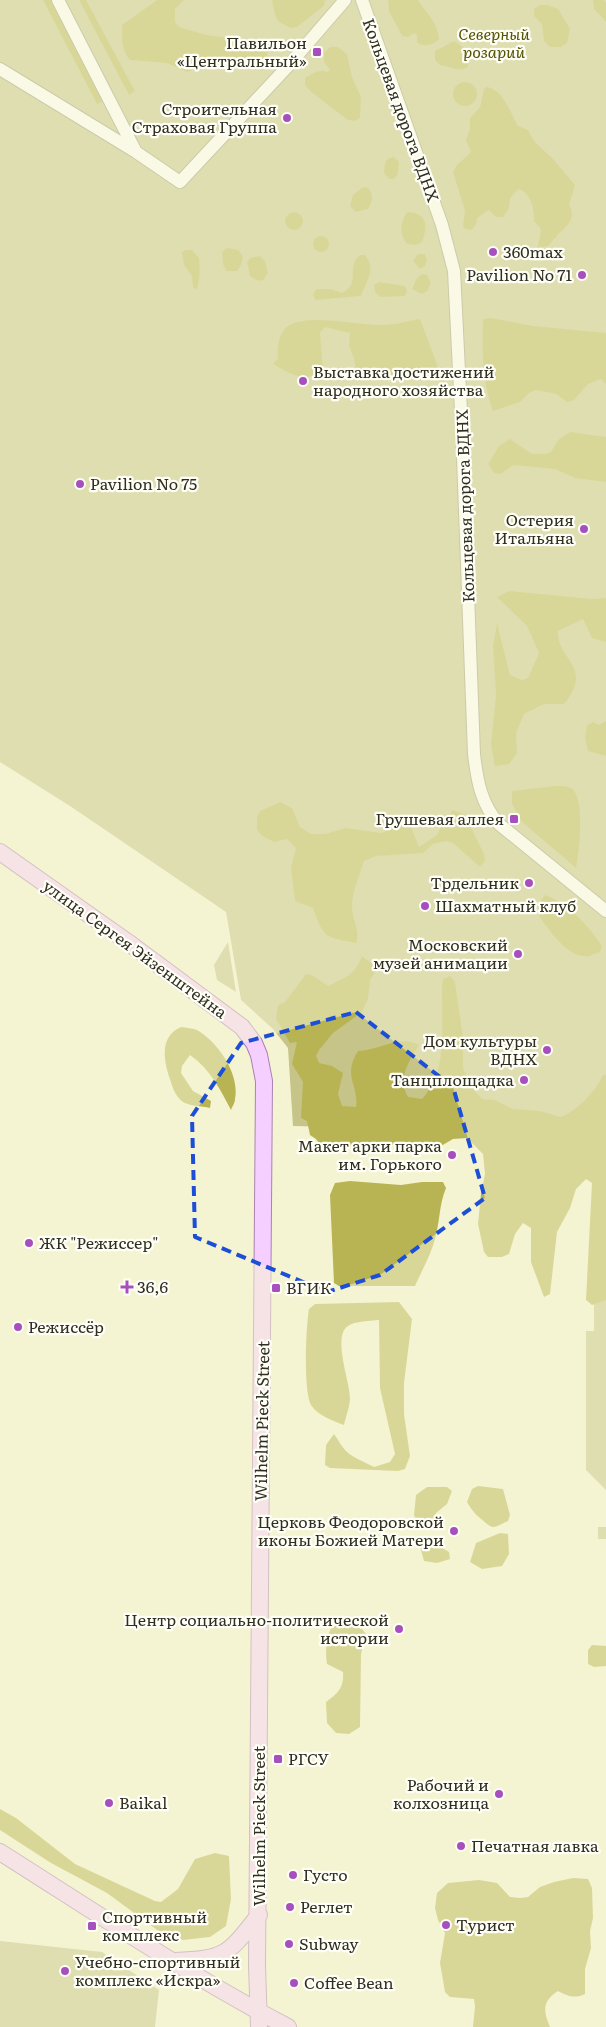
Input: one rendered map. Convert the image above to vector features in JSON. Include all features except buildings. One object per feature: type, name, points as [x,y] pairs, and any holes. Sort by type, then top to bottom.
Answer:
[{"type":"main road","name":"улица Сергея Эйзенштейна","points":[[0,852],[129,943],[242,1027],[254,1043],[260,1056]]},
{"type":"main road","name":"Wilhelm Pieck Street","points":[[258,2019],[265,1171],[264,1080],[260,1056]]},
{"type":"main road","points":[[0,1852],[175,1961],[258,2019],[288,2027]]},
{"type":"main road","points":[[175,1961],[217,1957],[236,1944],[259,1915]]},
{"type":"street","points":[[58,0],[136,152]]},
{"type":"street","points":[[0,69],[136,152],[180,182],[288,66],[345,0]]},
{"type":"street","name":"Кольцевая дорога ВДНХ","points":[[362,0],[442,225],[454,271],[462,421],[474,754],[480,790],[490,813],[506,830],[606,911]]},
{"type":"highlighted area","points":[[356,1012],[453,1087],[485,1198],[380,1275],[327,1292],[195,1237],[192,1116],[241,1043]]},
{"type":"green space","name":"Выставка достижений народного хозяйства","points":[[0,0],[606,0],[606,1490],[586,1470],[586,1331],[594,1331],[594,1133],[293,1126],[288,1048],[273,1029],[241,1000],[226,912],[70,806],[0,762]]},
{"type":"green space","points":[[228,942],[236,992],[217,980],[214,965]]},
{"type":"green space","points":[[598,1527],[606,1527],[606,1539],[598,1539]]},
{"type":"green space","name":"Учебно-спортивный комплекс «Искра»","points":[[0,1941],[102,1952],[159,1990],[155,2027],[0,2027]]},
{"type":"shaded area","points":[[43,0],[52,0],[104,101],[97,104]]},
{"type":"shaded area","points":[[79,0],[86,0],[135,91],[129,95]]},
{"type":"shaded area","points":[[157,0],[184,0],[175,9],[175,22],[179,27],[206,35],[254,41],[267,49],[268,62],[265,68],[221,61],[187,72],[167,63],[130,60],[124,48],[122,25]]},
{"type":"shaded area","points":[[272,0],[325,0],[324,6],[297,27],[290,28],[278,21]]},
{"type":"shaded area","points":[[388,0],[418,0],[434,23],[439,39],[425,45],[417,42],[417,35],[414,33],[408,37],[402,36],[389,11]]},
{"type":"shaded area","points":[[593,0],[604,0],[606,3],[606,22],[594,9]]},
{"type":"shaded area","points":[[540,5],[547,5],[558,9],[570,29],[567,43],[561,47],[550,47],[544,41],[542,24],[534,16],[534,9]]},
{"type":"shaded area","points":[[454,41],[464,48],[468,54],[469,62],[465,68],[456,69],[440,65],[435,60],[435,51]]},
{"type":"shaded area","points":[[330,47],[338,47],[347,54],[352,77],[361,97],[360,118],[355,121],[348,120],[311,92],[305,85],[305,78],[313,73],[330,70],[324,62],[324,53]]},
{"type":"shaded area","points":[[465,82],[470,83],[476,89],[476,99],[470,105],[465,106],[460,105],[454,99],[453,94],[454,89],[460,83]]},
{"type":"shaded area","points":[[487,87],[498,92],[518,126],[528,130],[534,141],[553,159],[575,185],[569,205],[572,214],[571,219],[548,246],[538,247],[541,229],[534,221],[533,207],[529,197],[522,190],[518,189],[510,198],[509,208],[503,217],[496,217],[489,210],[477,218],[476,225],[471,230],[465,229],[463,226],[465,211],[453,172],[457,165],[471,152],[466,140],[470,129],[470,118],[480,107],[484,89]]},
{"type":"shaded area","points":[[394,157],[399,162],[398,174],[394,179],[389,179],[384,173],[385,165],[388,159]]},
{"type":"shaded area","points":[[363,187],[368,188],[370,191],[372,201],[368,209],[356,212],[350,206],[353,195]]},
{"type":"shaded area","points":[[294,212],[300,215],[303,221],[300,227],[294,230],[288,227],[285,221],[288,215]]},
{"type":"shaded area","points":[[407,212],[419,215],[425,221],[422,242],[416,245],[407,244],[403,236],[402,224]]},
{"type":"shaded area","points":[[321,236],[327,238],[329,244],[327,250],[321,252],[315,250],[313,244],[315,238]]},
{"type":"shaded area","points":[[227,248],[238,250],[243,256],[237,271],[226,271],[222,252]]},
{"type":"shaded area","points":[[192,250],[199,258],[200,274],[197,289],[193,288],[192,276],[184,265],[182,252]]},
{"type":"shaded area","points":[[420,254],[425,254],[427,261],[425,266],[420,269],[413,261]]},
{"type":"shaded area","points":[[360,255],[365,255],[370,265],[368,281],[361,296],[315,300],[313,295],[316,289],[331,289],[342,293],[348,289],[353,279],[354,264]]},
{"type":"shaded area","points":[[260,256],[265,261],[268,273],[263,280],[258,281],[250,276],[247,262],[250,258]]},
{"type":"shaded area","points":[[422,274],[427,275],[431,283],[427,291],[422,294],[412,289],[417,278]]},
{"type":"shaded area","points":[[379,282],[405,286],[407,291],[405,296],[380,297],[375,292],[374,285]]},
{"type":"shaded area","points":[[491,318],[533,326],[606,333],[606,384],[601,379],[588,384],[574,400],[567,402],[556,394],[536,390],[529,393],[520,402],[493,411],[487,389],[483,354],[483,319]]},
{"type":"shaded area","points":[[420,319],[438,367],[429,377],[362,375],[356,371],[349,346],[350,333],[325,327],[320,333],[323,368],[317,373],[305,377],[298,376],[273,364],[278,358],[278,348],[282,333],[289,325],[294,323],[325,320],[382,325]]},
{"type":"shaded area","points":[[570,432],[606,437],[606,482],[575,478],[555,469],[513,465],[501,474],[494,473],[488,464],[499,446],[510,439],[532,454],[545,454],[551,452],[558,440]]},
{"type":"shaded area","points":[[509,591],[592,599],[606,598],[606,642],[592,638],[583,619],[558,631],[562,649],[575,672],[576,681],[573,691],[564,704],[544,704],[524,714],[516,733],[517,753],[509,764],[495,766],[491,745],[496,695],[493,646],[497,623],[510,675],[522,680],[528,678],[539,653],[527,626],[497,597]]},
{"type":"shaded area","points":[[606,721],[606,756],[588,751],[585,738],[587,725],[593,722],[599,725]]},
{"type":"shaded area","points":[[555,786],[571,788],[576,793],[579,802],[579,850],[576,868],[522,822],[512,804],[512,791]]},
{"type":"shaded area","points":[[280,802],[292,808],[300,827],[311,834],[325,834],[346,828],[381,833],[388,830],[393,817],[400,817],[411,827],[419,847],[437,835],[443,822],[453,810],[465,815],[484,854],[485,861],[480,867],[453,843],[446,841],[433,844],[423,853],[376,856],[364,861],[352,904],[357,929],[356,943],[338,939],[327,935],[323,931],[313,908],[295,901],[291,867],[296,848],[287,839],[274,842],[262,836],[257,830],[257,817],[260,811]]},
{"type":"shaded area","points":[[545,895],[570,909],[584,923],[602,946],[600,952],[589,956],[581,956],[567,949],[560,942],[539,916],[541,900]]},
{"type":"shaded area","points":[[362,956],[378,968],[370,980],[368,999],[362,1012],[333,1033],[316,1056],[319,1063],[332,1066],[343,1073],[338,1094],[342,1106],[356,1107],[351,1067],[358,1051],[405,1041],[419,1045],[406,1070],[404,1077],[405,1090],[408,1097],[422,1099],[431,1087],[440,1060],[442,1046],[442,986],[443,979],[450,976],[455,982],[463,1038],[463,1068],[473,1089],[482,1099],[495,1100],[513,1109],[540,1111],[561,1117],[580,1105],[591,1094],[603,1075],[606,1075],[606,1300],[592,1305],[586,1300],[592,1183],[586,1179],[576,1189],[570,1208],[557,1232],[550,1294],[544,1297],[531,1262],[531,1228],[523,1223],[515,1234],[509,1254],[502,1257],[488,1257],[484,1252],[478,1224],[485,1174],[483,1154],[467,1138],[453,1139],[441,1146],[419,1144],[334,1148],[320,1145],[310,1135],[307,1121],[301,1118],[303,1082],[292,1064],[297,1042],[290,1043],[276,1019],[278,1005],[285,1002],[306,974],[312,975],[328,986],[345,978],[352,972]]},
{"type":"shaded area","points":[[181,1027],[197,1030],[205,1035],[226,1060],[231,1069],[236,1089],[235,1100],[231,1110],[209,1073],[190,1055],[182,1066],[181,1073],[193,1091],[211,1101],[210,1108],[186,1103],[177,1095],[166,1067],[165,1051],[169,1037]]},
{"type":"shaded area","points":[[350,1181],[401,1185],[443,1182],[446,1188],[435,1239],[429,1257],[415,1286],[339,1286],[334,1283],[330,1195],[335,1183]]},
{"type":"shaded area","points":[[399,1302],[412,1319],[404,1383],[404,1414],[410,1456],[405,1469],[398,1471],[330,1468],[325,1465],[326,1445],[334,1434],[344,1449],[356,1458],[374,1467],[390,1462],[395,1454],[380,1388],[379,1320],[355,1323],[343,1331],[343,1360],[350,1398],[344,1425],[317,1412],[311,1405],[308,1397],[306,1358],[309,1309],[315,1304]]},
{"type":"shaded area","points":[[478,1486],[503,1489],[510,1515],[508,1521],[493,1527],[474,1513],[467,1502],[472,1489]]},
{"type":"shaded area","points":[[427,1487],[447,1487],[452,1491],[447,1504],[436,1513],[432,1526],[419,1528],[414,1515],[416,1495]]},
{"type":"shaded area","points":[[500,1533],[508,1534],[509,1554],[502,1566],[482,1569],[470,1562],[476,1543]]},
{"type":"shaded area","points":[[423,1536],[449,1552],[450,1559],[437,1563],[424,1561],[419,1543]]},
{"type":"shaded area","points":[[345,1624],[362,1629],[366,1634],[361,1654],[360,1727],[349,1734],[336,1733],[327,1723],[326,1702],[339,1690],[343,1678],[343,1672],[327,1664],[327,1640],[332,1626]]},
{"type":"shaded area","points":[[592,1645],[606,1646],[606,1666],[594,1667],[588,1664],[588,1650]]},
{"type":"shaded area","points":[[0,1809],[16,1818],[75,1864],[155,1901],[161,1902],[178,1889],[195,1859],[215,1853],[229,1856],[231,1899],[226,1926],[210,1937],[183,1940],[164,1935],[107,1893],[51,1863],[0,1830]]},
{"type":"shaded area","points":[[573,1878],[588,1879],[592,1888],[593,1918],[590,1931],[591,1948],[585,1969],[585,1994],[571,1996],[558,1991],[553,1995],[545,2007],[550,2027],[473,2027],[474,1999],[450,1997],[445,1992],[440,1963],[445,1933],[438,1920],[435,1908],[437,1893],[448,1883],[479,1880],[497,1883],[510,1897],[520,1898],[528,1897],[540,1887]]},
{"type":"place","name":"Павильон «Центральный»","points":[[317,52]]},
{"type":"place","name":"Строительная Страховая Группа","points":[[287,118]]},
{"type":"place","name":"360max","points":[[493,252]]},
{"type":"place","name":"Pavilion No 71","points":[[582,275]]},
{"type":"place","name":"Выставка достижений народного хозяйства","points":[[303,381]]},
{"type":"place","name":"Pavilion No 75","points":[[80,484]]},
{"type":"place","name":"Остерия Итальяна","points":[[584,529]]},
{"type":"place","name":"Грушевая аллея","points":[[514,819]]},
{"type":"place","name":"Трдельник","points":[[529,883]]},
{"type":"place","name":"Шахматный клуб","points":[[425,906]]},
{"type":"place","name":"Московский музей анимации","points":[[518,954]]},
{"type":"place","name":"Дом культуры ВДНХ","points":[[547,1050]]},
{"type":"place","name":"Танцплощадка","points":[[524,1080]]},
{"type":"place","name":"Макет арки парка им. Горького","points":[[452,1155]]},
{"type":"place","name":"ЖК \"Режиссер\"","points":[[29,1243]]},
{"type":"place","name":"36,6","points":[[127,1287]]},
{"type":"place","name":"ВГИК","points":[[276,1288]]},
{"type":"place","name":"Режиссёр","points":[[18,1327]]},
{"type":"place","name":"Церковь Феодоровской иконы Божией Матери","points":[[454,1531]]},
{"type":"place","name":"Центр социально-политической истории","points":[[399,1629]]},
{"type":"place","name":"РГСУ","points":[[278,1759]]},
{"type":"place","name":"Рабочий и колхозница","points":[[499,1794]]},
{"type":"place","name":"Baikal","points":[[109,1803]]},
{"type":"place","name":"Печатная лавка","points":[[461,1846]]},
{"type":"place","name":"Густо","points":[[293,1875]]},
{"type":"place","name":"Реглет","points":[[290,1907]]},
{"type":"place","name":"Турист","points":[[446,1925]]},
{"type":"place","name":"Спортивный комплекс","points":[[92,1926]]},
{"type":"place","name":"Subway","points":[[289,1944]]},
{"type":"place","name":"Учебно-спортивный комплекс «Искра»","points":[[65,1971]]},
{"type":"place","name":"Coffee Bean","points":[[294,1983]]},
{"type":"park label","name":"Северный розарий","points":[[494,43]]}]
